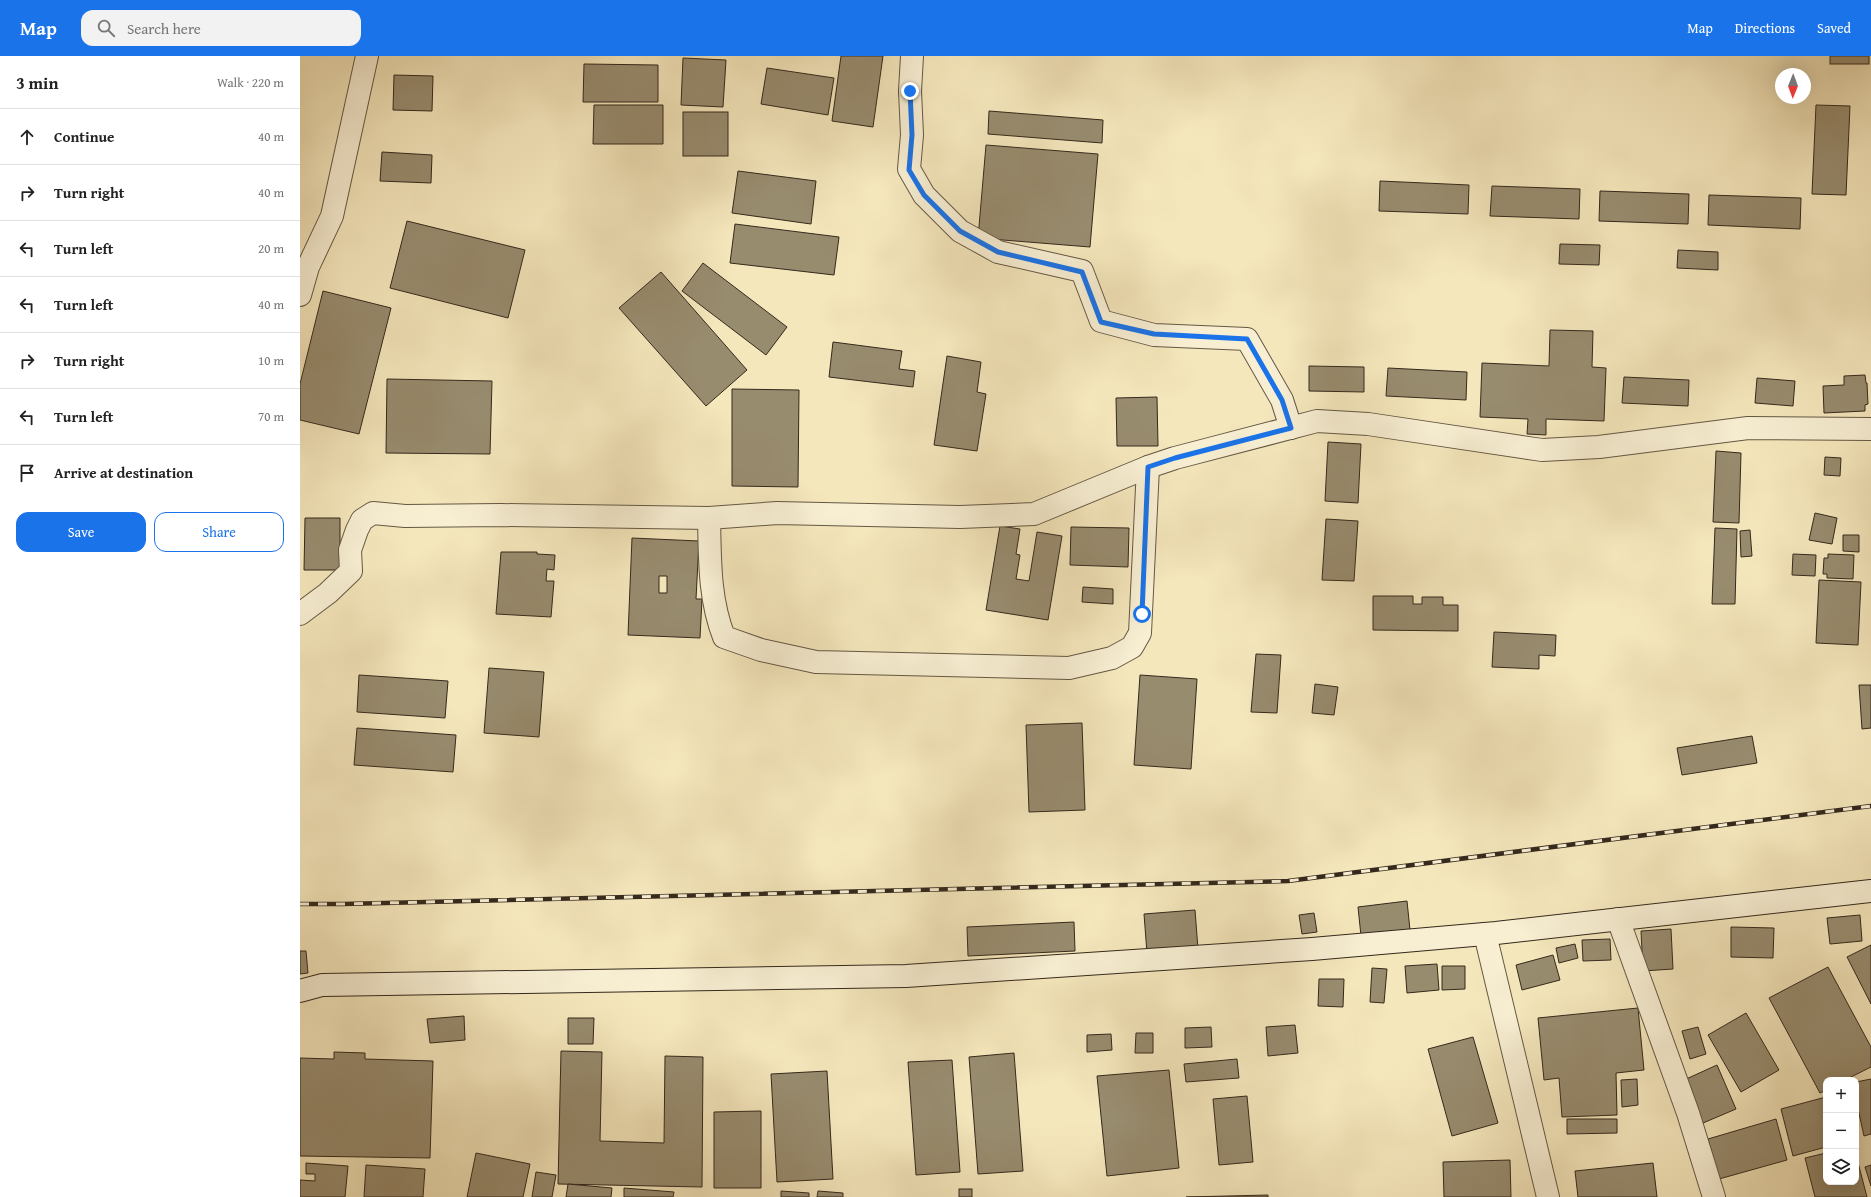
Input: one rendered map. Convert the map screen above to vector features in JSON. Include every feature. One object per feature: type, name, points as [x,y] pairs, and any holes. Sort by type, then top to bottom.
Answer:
[{"type":"street","points":[[300,295],[308,267],[332,216],[367,56]]},
{"type":"street","points":[[912,56],[910,91],[912,135],[909,170],[924,195],[960,231],[998,252],[1082,272],[1101,322],[1154,334],[1247,339],[1282,400],[1291,428]]},
{"type":"street","points":[[300,614],[328,593],[351,571],[350,550],[354,539],[362,520],[373,513],[404,516],[501,514],[709,518],[778,513],[960,516],[1034,514],[1148,467],[1175,458],[1317,421],[1368,424],[1542,450],[1599,447],[1748,428],[1871,429]]},
{"type":"street","points":[[709,518],[712,596],[717,620],[724,637],[761,650],[816,662],[1069,668],[1112,658],[1132,647],[1140,633],[1148,467]]},
{"type":"street","points":[[300,990],[322,985],[906,976],[1312,949],[1485,934],[1871,891]]},
{"type":"street","points":[[1618,919],[1688,1113],[1714,1197]]},
{"type":"street","points":[[1485,934],[1548,1197]]},
{"type":"building","points":[[841,56],[883,56],[873,127],[832,121]]},
{"type":"building","points":[[1830,56],[1869,56],[1869,64],[1830,64]]},
{"type":"building","points":[[683,58],[726,60],[723,107],[681,105]]},
{"type":"building","points":[[584,64],[658,65],[658,102],[583,102]]},
{"type":"building","points":[[767,68],[834,78],[828,115],[761,104]]},
{"type":"building","points":[[394,75],[433,76],[432,111],[393,110]]},
{"type":"building","points":[[594,105],[663,105],[663,144],[593,144]]},
{"type":"building","points":[[1816,105],[1850,106],[1846,195],[1812,194]]},
{"type":"building","points":[[989,111],[1103,120],[1102,143],[988,134]]},
{"type":"building","points":[[683,112],[728,112],[728,156],[683,156]]},
{"type":"building","points":[[986,145],[1098,154],[1090,247],[978,238]]},
{"type":"building","points":[[382,152],[432,155],[431,183],[380,181]]},
{"type":"building","points":[[738,171],[816,181],[811,224],[732,213]]},
{"type":"building","points":[[1380,181],[1469,185],[1468,214],[1379,211]]},
{"type":"building","points":[[1492,186],[1580,189],[1579,219],[1490,216]]},
{"type":"building","points":[[1600,191],[1689,194],[1688,224],[1599,221]]},
{"type":"building","points":[[1709,195],[1801,198],[1800,229],[1708,225]]},
{"type":"building","points":[[407,221],[525,250],[508,318],[390,288]]},
{"type":"building","points":[[735,224],[839,237],[834,275],[730,263]]},
{"type":"building","points":[[1560,244],[1600,245],[1599,265],[1559,264]]},
{"type":"building","points":[[1678,250],[1718,252],[1718,270],[1677,268]]},
{"type":"building","points":[[703,263],[787,327],[766,355],[682,291]]},
{"type":"building","points":[[661,272],[747,370],[706,406],[619,308]]},
{"type":"building","points":[[323,291],[391,308],[359,434],[300,420],[300,384]]},
{"type":"building","points":[[1550,330],[1593,331],[1592,367],[1606,368],[1604,421],[1546,419],[1546,435],[1527,434],[1528,419],[1480,417],[1482,363],[1549,366]]},
{"type":"building","points":[[833,342],[902,351],[899,369],[915,371],[913,387],[829,377]]},
{"type":"building","points":[[947,356],[981,362],[977,392],[986,394],[977,451],[934,445]]},
{"type":"building","points":[[1309,366],[1364,367],[1364,392],[1309,391]]},
{"type":"building","points":[[1388,368],[1467,372],[1466,400],[1386,396]]},
{"type":"building","points":[[1865,375],[1868,404],[1865,405],[1865,411],[1824,413],[1823,386],[1844,385],[1844,376]]},
{"type":"building","points":[[1624,377],[1689,380],[1688,406],[1622,403]]},
{"type":"building","points":[[1757,378],[1795,381],[1793,406],[1755,403]]},
{"type":"building","points":[[387,379],[492,381],[490,454],[386,453]]},
{"type":"building","points":[[732,389],[799,390],[798,487],[732,486]]},
{"type":"building","points":[[1157,397],[1158,446],[1117,446],[1116,398]]},
{"type":"building","points":[[1328,442],[1361,444],[1358,503],[1325,501]]},
{"type":"building","points":[[1716,451],[1741,453],[1739,523],[1713,522]]},
{"type":"building","points":[[1825,457],[1841,458],[1840,476],[1824,475]]},
{"type":"building","points":[[1815,513],[1837,518],[1832,544],[1809,540]]},
{"type":"building","points":[[305,518],[340,518],[340,570],[304,570]]},
{"type":"building","points":[[1326,519],[1358,521],[1354,581],[1322,580]]},
{"type":"building","points":[[1000,526],[1020,529],[1016,554],[1020,555],[1016,579],[1029,581],[1037,532],[1062,536],[1048,620],[986,610]]},
{"type":"building","points":[[1071,527],[1129,528],[1128,567],[1070,565]]},
{"type":"building","points":[[1715,528],[1737,529],[1735,604],[1712,604]]},
{"type":"building","points":[[1750,530],[1752,556],[1741,557],[1740,531]]},
{"type":"building","points":[[1843,535],[1859,535],[1859,552],[1843,551]]},
{"type":"building","points":[[632,538],[699,541],[696,599],[702,599],[700,638],[628,635]],"holes":[[[659,576],[667,576],[667,593],[659,593]]]},
{"type":"building","points":[[501,552],[537,552],[537,554],[555,555],[554,570],[547,569],[546,581],[554,581],[551,617],[496,614]]},
{"type":"building","points":[[1793,554],[1816,555],[1815,576],[1792,575]]},
{"type":"building","points":[[1828,554],[1854,555],[1853,579],[1827,578],[1827,574],[1823,574],[1824,558],[1828,558]]},
{"type":"building","points":[[1819,580],[1861,582],[1858,645],[1816,643]]},
{"type":"building","points":[[1083,587],[1113,589],[1113,604],[1082,602]]},
{"type":"building","points":[[1373,596],[1413,596],[1413,604],[1422,604],[1422,597],[1443,597],[1443,605],[1458,605],[1458,631],[1373,630]]},
{"type":"building","points":[[1494,632],[1556,635],[1555,656],[1539,655],[1539,669],[1492,667]]},
{"type":"building","points":[[1256,654],[1281,655],[1277,713],[1251,712]]},
{"type":"building","points":[[489,668],[544,672],[539,737],[484,733]]},
{"type":"building","points":[[359,675],[448,681],[445,718],[357,712]]},
{"type":"building","points":[[1140,675],[1197,679],[1191,769],[1134,765]]},
{"type":"building","points":[[1315,684],[1338,687],[1334,715],[1312,713]]},
{"type":"building","points":[[1859,685],[1871,685],[1871,728],[1862,729]]},
{"type":"building","points":[[1082,723],[1085,810],[1029,812],[1026,725]]},
{"type":"building","points":[[357,728],[456,735],[453,772],[354,765]]},
{"type":"building","points":[[1752,736],[1757,763],[1682,775],[1677,748]]},
{"type":"building","points":[[1407,901],[1410,930],[1361,936],[1358,907]]},
{"type":"building","points":[[1195,910],[1198,949],[1147,953],[1144,914]]},
{"type":"building","points":[[1314,913],[1317,932],[1302,934],[1299,915]]},
{"type":"building","points":[[1860,915],[1862,941],[1830,944],[1827,918]]},
{"type":"building","points":[[1074,922],[1075,951],[968,956],[967,927]]},
{"type":"building","points":[[1731,927],[1774,928],[1773,958],[1731,957]]},
{"type":"building","points":[[1671,929],[1673,969],[1643,971],[1641,931]]},
{"type":"building","points":[[1610,939],[1611,960],[1583,961],[1582,940]]},
{"type":"building","points":[[1575,944],[1578,958],[1559,963],[1556,948]]},
{"type":"building","points":[[1871,945],[1871,1004],[1847,957]]},
{"type":"building","points":[[300,951],[306,951],[308,973],[300,974]]},
{"type":"building","points":[[1553,955],[1560,980],[1522,990],[1516,965]]},
{"type":"building","points":[[1437,964],[1439,990],[1407,993],[1405,966]]},
{"type":"building","points":[[1442,966],[1465,966],[1465,989],[1442,990]]},
{"type":"building","points":[[1828,967],[1871,1047],[1871,1067],[1851,1077],[1823,1077],[1823,1092],[1820,1093],[1769,998]]},
{"type":"building","points":[[1372,968],[1387,969],[1384,1003],[1370,1002]]},
{"type":"building","points":[[1319,979],[1344,979],[1343,1007],[1318,1006]]},
{"type":"building","points":[[1638,1008],[1644,1070],[1616,1073],[1617,1115],[1562,1117],[1559,1078],[1544,1080],[1538,1018]]},
{"type":"building","points":[[1746,1013],[1779,1070],[1741,1092],[1708,1035]]},
{"type":"building","points":[[464,1016],[465,1040],[430,1043],[427,1019]]},
{"type":"building","points":[[568,1018],[594,1018],[593,1044],[568,1044]]},
{"type":"building","points":[[1295,1025],[1298,1053],[1268,1056],[1266,1027]]},
{"type":"building","points":[[1211,1027],[1212,1047],[1185,1048],[1185,1028]]},
{"type":"building","points":[[1698,1027],[1706,1054],[1690,1059],[1682,1031]]},
{"type":"building","points":[[1136,1033],[1153,1033],[1153,1053],[1135,1053]]},
{"type":"building","points":[[1111,1034],[1112,1050],[1087,1052],[1087,1035]]},
{"type":"building","points":[[1473,1037],[1498,1123],[1452,1136],[1428,1049]]},
{"type":"building","points":[[561,1051],[602,1052],[600,1141],[664,1143],[665,1056],[703,1057],[702,1187],[558,1184]]},
{"type":"building","points":[[334,1052],[365,1053],[365,1059],[433,1061],[430,1158],[300,1156],[300,1058],[334,1059]]},
{"type":"building","points":[[1014,1053],[1023,1171],[978,1174],[969,1057]]},
{"type":"building","points":[[1237,1059],[1239,1078],[1186,1082],[1184,1064]]},
{"type":"building","points":[[952,1060],[960,1172],[916,1175],[908,1062]]},
{"type":"building","points":[[1717,1065],[1736,1109],[1703,1123],[1684,1080]]},
{"type":"building","points":[[1169,1070],[1179,1168],[1107,1176],[1097,1076]]},
{"type":"building","points":[[827,1071],[833,1179],[777,1182],[771,1074]]},
{"type":"building","points":[[1637,1079],[1638,1105],[1622,1107],[1621,1080]]},
{"type":"building","points":[[1871,1079],[1871,1134],[1864,1136],[1859,1114],[1859,1081]]},
{"type":"building","points":[[1247,1096],[1253,1162],[1219,1165],[1213,1099]]},
{"type":"building","points":[[1823,1098],[1823,1148],[1793,1156],[1781,1109]]},
{"type":"building","points":[[761,1111],[761,1188],[714,1188],[714,1112]]},
{"type":"building","points":[[1567,1119],[1617,1119],[1617,1133],[1567,1134]]},
{"type":"building","points":[[1776,1119],[1787,1160],[1719,1179],[1708,1139]]},
{"type":"building","points":[[476,1153],[530,1164],[523,1197],[467,1197]]},
{"type":"building","points":[[1823,1154],[1823,1185],[1859,1185],[1859,1166],[1867,1197],[1815,1197],[1805,1158]]},
{"type":"building","points":[[1510,1160],[1511,1197],[1444,1197],[1443,1162]]},
{"type":"building","points":[[306,1163],[348,1166],[345,1197],[300,1197],[300,1180],[315,1181],[315,1174],[306,1174]]},
{"type":"building","points":[[1653,1163],[1657,1197],[1578,1197],[1575,1171]]},
{"type":"building","points":[[366,1165],[425,1169],[423,1197],[364,1197]]},
{"type":"building","points":[[1871,1165],[1871,1186],[1865,1167]]},
{"type":"building","points":[[536,1172],[556,1175],[552,1197],[532,1197]]},
{"type":"building","points":[[568,1184],[612,1188],[611,1197],[566,1197]]},
{"type":"building","points":[[624,1188],[674,1192],[673,1197],[624,1197]]},
{"type":"building","points":[[959,1189],[972,1189],[972,1197],[959,1197]]},
{"type":"building","points":[[781,1191],[809,1193],[809,1197],[781,1197]]},
{"type":"building","points":[[818,1191],[843,1193],[843,1197],[817,1197]]},
{"type":"building","points":[[1268,1195],[1268,1197],[1186,1197]]},
{"type":"railway","points":[[300,904],[1288,881],[1871,806]]},
{"type":"route","points":[[910,91],[912,135],[909,170],[924,195],[960,231],[998,252],[1082,272],[1101,322],[1154,334],[1247,339],[1282,400],[1291,428],[1175,458],[1148,467],[1142,614]]}]
